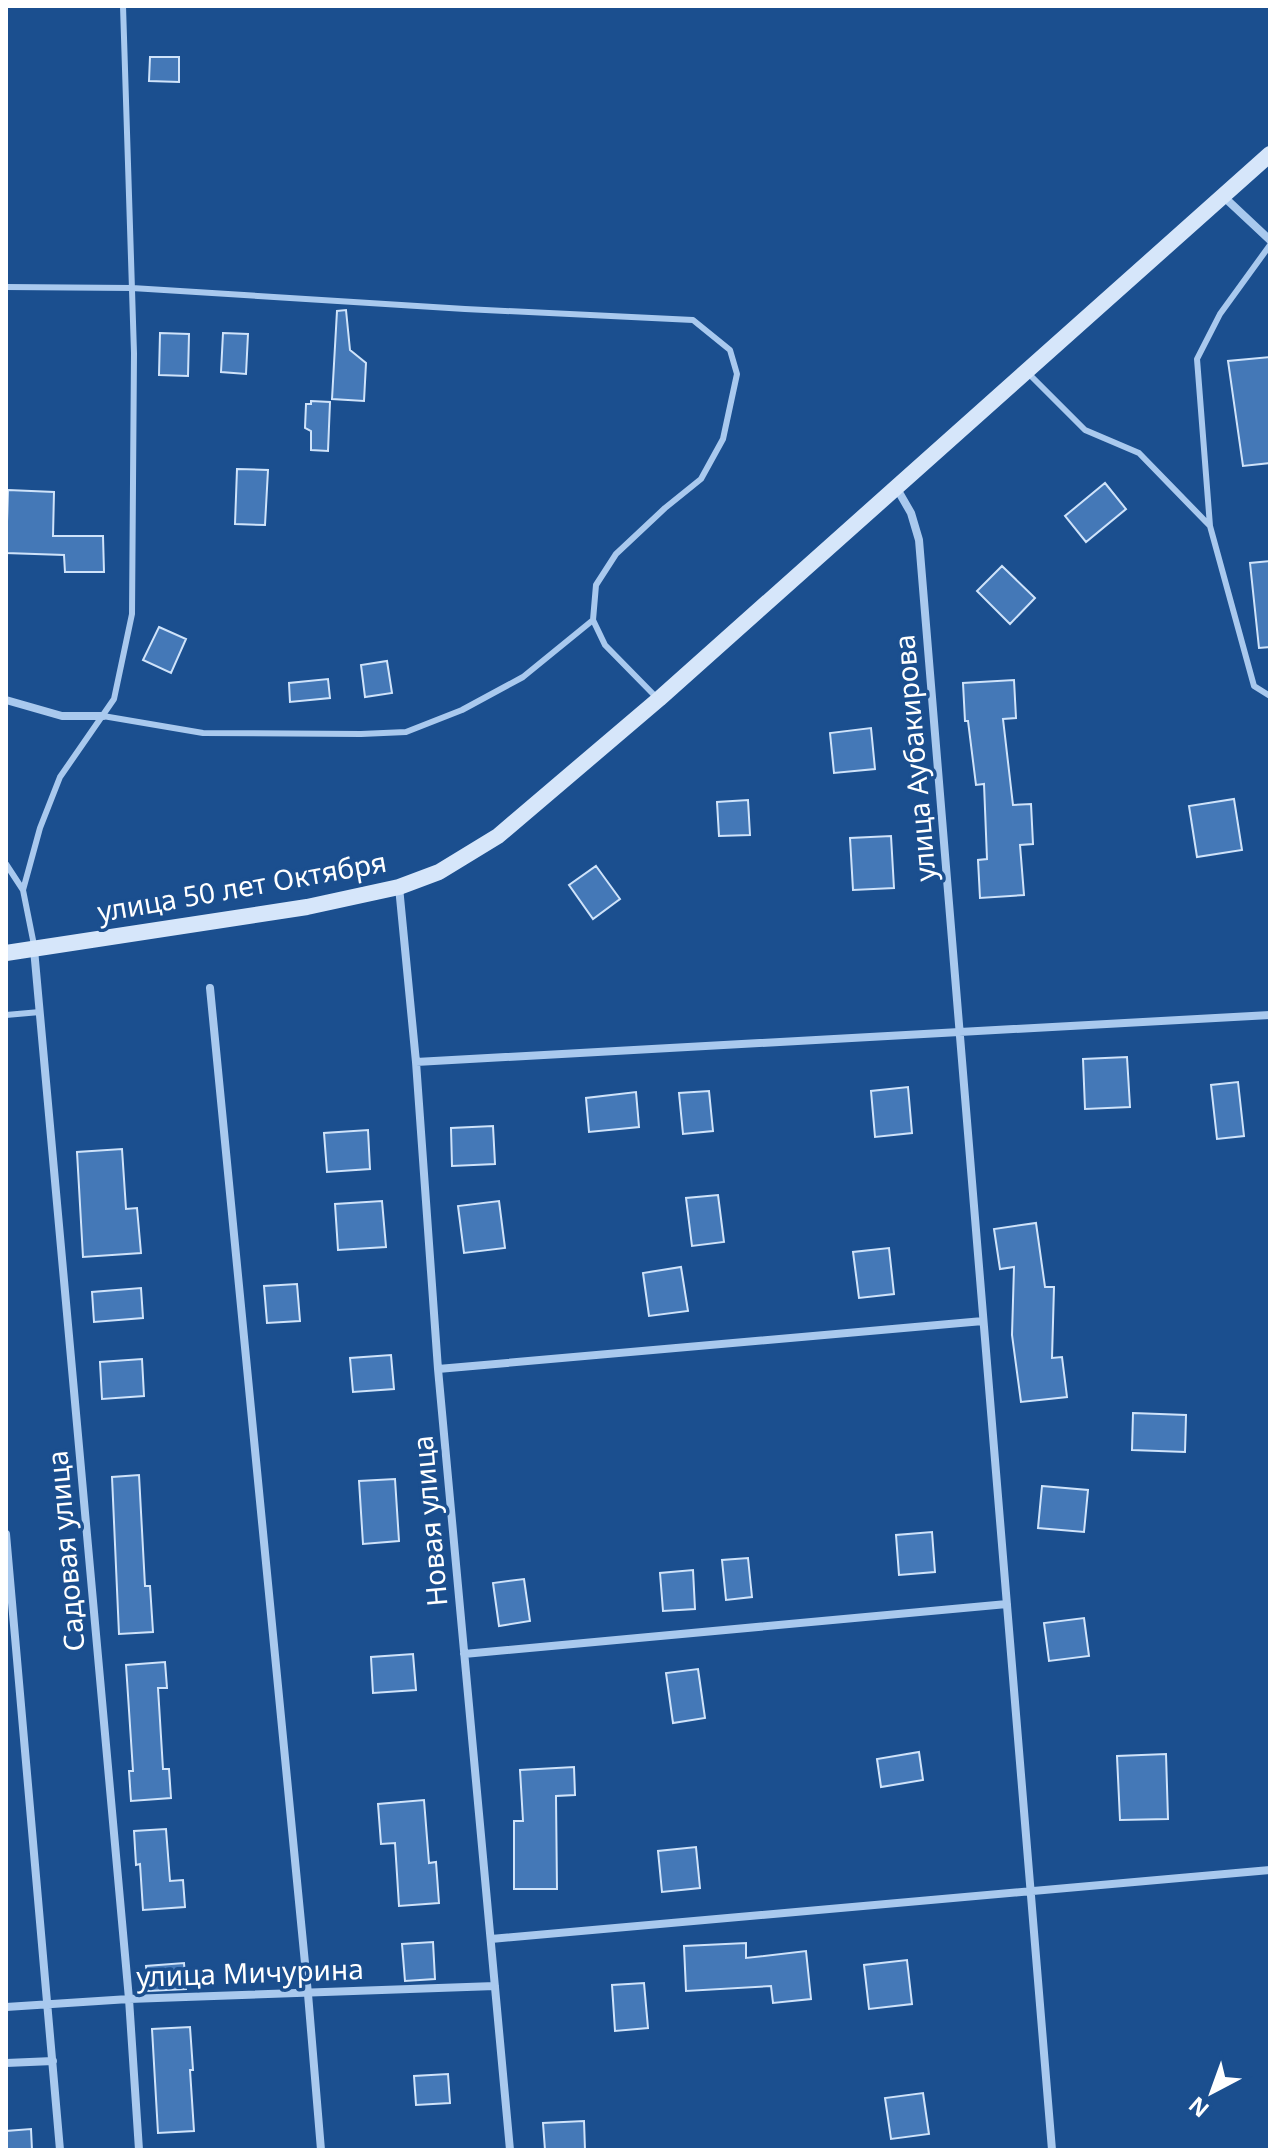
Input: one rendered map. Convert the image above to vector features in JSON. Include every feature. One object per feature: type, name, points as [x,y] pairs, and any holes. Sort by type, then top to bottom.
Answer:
[{"type":"main road","name":"улица 50 лет Октября","points":[[6,953],[307,907],[399,887],[439,872],[498,836],[659,699],[1270,154]]},
{"type":"street","points":[[1224,197],[1270,242]]},
{"type":"street","name":"улица Аубакирова","points":[[895,487],[911,513],[919,540],[1052,2150]]},
{"type":"street","points":[[6,700],[62,716],[103,716]]},
{"type":"street","name":"Новая улица","points":[[399,887],[416,1062],[438,1369],[510,2150]]},
{"type":"street","name":"Садовая улица","points":[[34,949],[129,1999],[139,2150]]},
{"type":"street","points":[[210,988],[321,2150]]},
{"type":"street","points":[[416,1062],[1270,1015]]},
{"type":"street","points":[[438,1369],[983,1321]]},
{"type":"street","name":"Садовая улица","points":[[6,1534],[60,2150]]},
{"type":"street","points":[[464,1654],[1007,1604]]},
{"type":"street","points":[[491,1939],[1270,1870]]},
{"type":"street","name":"улица Мичурина","points":[[6,2007],[129,1999],[495,1986]]},
{"type":"street","points":[[6,2063],[53,2061]]},
{"type":"lane","points":[[23,890],[40,828],[60,777],[114,699],[132,614],[132,288],[123,6]]},
{"type":"lane","points":[[1270,242],[1220,314],[1197,359],[1210,526],[1254,686],[1270,696]]},
{"type":"lane","points":[[6,287],[132,288],[693,320],[730,350],[737,374],[723,439],[701,479],[616,554],[596,585],[593,620],[605,645],[659,699]]},
{"type":"lane","points":[[1026,372],[1085,430],[1139,453],[1210,526]]},
{"type":"lane","points":[[103,716],[203,733],[406,732],[462,710],[523,677],[593,620]]},
{"type":"lane","points":[[6,864],[23,890],[34,949]]},
{"type":"lane","points":[[6,1015],[40,1012]]},
{"type":"building","points":[[150,57],[179,57],[179,82],[149,81]]},
{"type":"building","points":[[346,310],[350,350],[366,363],[364,401],[332,399],[337,311]]},
{"type":"building","points":[[160,333],[189,334],[188,376],[159,375]]},
{"type":"building","points":[[223,333],[248,334],[246,374],[221,372]]},
{"type":"building","points":[[1270,357],[1270,463],[1243,466],[1228,361]]},
{"type":"building","points":[[311,401],[330,402],[328,451],[311,450],[311,431],[305,428],[306,404],[311,404]]},
{"type":"building","points":[[237,469],[268,470],[265,525],[235,524]]},
{"type":"building","points":[[1105,483],[1126,509],[1086,542],[1065,516]]},
{"type":"building","points":[[8,490],[54,492],[53,536],[103,536],[104,572],[65,572],[64,555],[6,553]]},
{"type":"building","points":[[1270,561],[1270,647],[1259,648],[1250,563]]},
{"type":"building","points":[[1002,566],[1035,598],[1010,624],[977,591]]},
{"type":"building","points":[[159,627],[186,639],[171,673],[143,660]]},
{"type":"building","points":[[387,661],[392,693],[365,697],[361,665]]},
{"type":"building","points":[[328,679],[330,698],[290,702],[289,683]]},
{"type":"building","points":[[1014,680],[1016,718],[1003,719],[1013,805],[1031,804],[1033,844],[1020,845],[1024,895],[980,898],[978,860],[987,859],[984,784],[976,785],[968,721],[965,721],[963,683]]},
{"type":"building","points":[[871,728],[875,769],[834,773],[830,733]]},
{"type":"building","points":[[1234,799],[1242,850],[1197,857],[1189,806]]},
{"type":"building","points":[[748,800],[750,835],[719,836],[717,802]]},
{"type":"building","points":[[891,836],[894,888],[853,890],[850,838]]},
{"type":"building","points":[[596,866],[620,899],[593,919],[569,885]]},
{"type":"building","points":[[1127,1057],[1130,1107],[1085,1109],[1083,1059]]},
{"type":"building","points":[[1238,1082],[1244,1136],[1217,1139],[1211,1085]]},
{"type":"building","points":[[908,1087],[912,1133],[875,1137],[871,1091]]},
{"type":"building","points":[[709,1091],[713,1131],[683,1134],[679,1093]]},
{"type":"building","points":[[636,1092],[639,1127],[589,1132],[586,1098]]},
{"type":"building","points":[[493,1126],[495,1164],[452,1166],[451,1128]]},
{"type":"building","points":[[368,1130],[370,1169],[327,1172],[324,1133]]},
{"type":"building","points":[[122,1149],[126,1209],[137,1208],[141,1253],[83,1257],[77,1152]]},
{"type":"building","points":[[718,1195],[724,1242],[692,1246],[686,1198]]},
{"type":"building","points":[[382,1201],[386,1247],[338,1250],[335,1204]]},
{"type":"building","points":[[499,1201],[505,1248],[464,1253],[458,1206]]},
{"type":"building","points":[[1036,1223],[1045,1287],[1054,1287],[1052,1358],[1062,1357],[1067,1397],[1021,1402],[1012,1335],[1014,1267],[1000,1269],[994,1229]]},
{"type":"building","points":[[889,1248],[894,1294],[859,1298],[853,1252]]},
{"type":"building","points":[[681,1267],[688,1311],[649,1316],[643,1273]]},
{"type":"building","points":[[297,1284],[300,1321],[267,1323],[264,1286]]},
{"type":"building","points":[[141,1288],[143,1318],[94,1322],[92,1292]]},
{"type":"building","points":[[391,1355],[394,1389],[353,1392],[350,1358]]},
{"type":"building","points":[[142,1359],[144,1396],[102,1399],[100,1362]]},
{"type":"building","points":[[1133,1413],[1186,1415],[1185,1452],[1132,1450]]},
{"type":"building","points":[[139,1475],[145,1586],[150,1586],[153,1632],[119,1634],[112,1477]]},
{"type":"building","points":[[395,1479],[399,1541],[363,1544],[359,1481]]},
{"type":"building","points":[[1042,1486],[1088,1490],[1084,1532],[1038,1528]]},
{"type":"building","points":[[932,1532],[935,1572],[899,1575],[896,1535]]},
{"type":"building","points":[[748,1558],[752,1597],[726,1600],[722,1560]]},
{"type":"building","points":[[693,1570],[695,1609],[663,1611],[660,1573]]},
{"type":"building","points":[[524,1579],[530,1621],[499,1626],[493,1583]]},
{"type":"building","points":[[1084,1618],[1089,1656],[1049,1661],[1044,1623]]},
{"type":"building","points":[[413,1654],[416,1690],[373,1693],[371,1657]]},
{"type":"building","points":[[165,1662],[167,1688],[158,1688],[163,1769],[169,1769],[171,1798],[131,1801],[129,1771],[133,1771],[126,1665]]},
{"type":"building","points":[[698,1669],[705,1718],[673,1723],[666,1673]]},
{"type":"building","points":[[919,1752],[923,1780],[881,1787],[877,1759]]},
{"type":"building","points":[[1166,1754],[1168,1819],[1120,1820],[1117,1756]]},
{"type":"building","points":[[574,1767],[575,1795],[556,1796],[557,1889],[514,1889],[514,1821],[523,1821],[520,1770]]},
{"type":"building","points":[[424,1800],[429,1863],[436,1862],[439,1903],[399,1906],[395,1843],[381,1844],[378,1804]]},
{"type":"building","points":[[166,1829],[170,1881],[183,1880],[185,1907],[143,1910],[134,1831]]},
{"type":"building","points":[[696,1847],[700,1888],[662,1892],[658,1851]]},
{"type":"building","points":[[433,1942],[435,1979],[405,1981],[402,1944]]},
{"type":"building","points":[[746,1943],[746,1958],[806,1951],[811,1999],[773,2003],[771,1986],[686,1991],[684,1946]]},
{"type":"building","points":[[907,1960],[912,2004],[869,2009],[864,1965]]},
{"type":"building","points":[[184,1963],[186,1989],[148,1991],[146,1966]]},
{"type":"building","points":[[644,1983],[648,2028],[615,2031],[612,1985]]},
{"type":"building","points":[[190,2027],[194,2131],[158,2133],[152,2029]]},
{"type":"building","points":[[448,2074],[450,2103],[416,2105],[414,2076]]},
{"type":"building","points":[[923,2093],[929,2134],[891,2139],[885,2098]]},
{"type":"building","points":[[584,2121],[585,2150],[545,2150],[543,2123]]},
{"type":"building","points":[[31,2129],[32,2150],[6,2150],[6,2131]]}]
